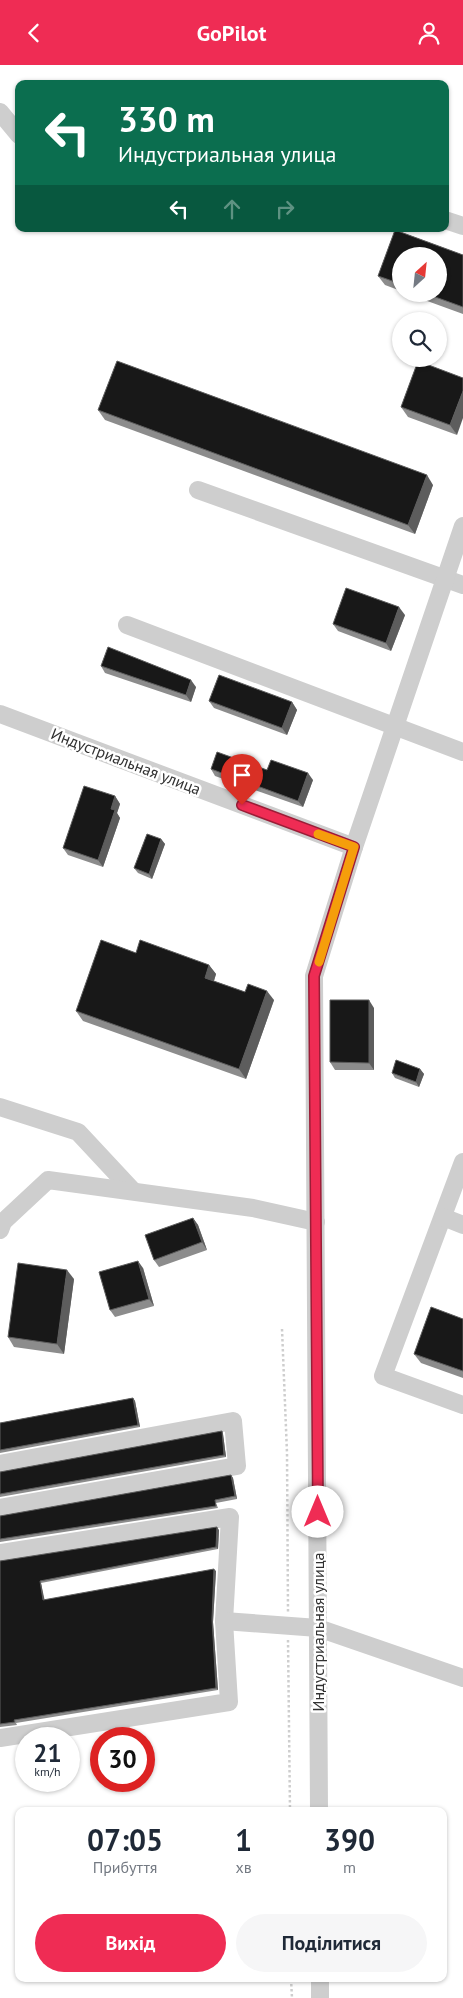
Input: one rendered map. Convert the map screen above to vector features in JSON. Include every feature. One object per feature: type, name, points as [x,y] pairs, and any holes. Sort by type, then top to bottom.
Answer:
[{"type":"street","points":[[0,112],[15,130]]},
{"type":"street","points":[[449,221],[463,226]]},
{"type":"street","points":[[198,490],[463,585]]},
{"type":"street","points":[[354,847],[463,526]]},
{"type":"street","points":[[127,625],[463,753]]},
{"type":"street","name":"Индустриальная улица","points":[[0,714],[354,847],[314,976],[319,1807]]},
{"type":"street","points":[[0,1107],[78,1132],[133,1191]]},
{"type":"street","points":[[463,1162],[383,1376],[463,1405]]},
{"type":"street","points":[[0,1230],[4,1222],[48,1180],[253,1208],[316,1221]]},
{"type":"street","points":[[442,1217],[463,1225]]},
{"type":"street","points":[[0,1464],[233,1421],[237,1466],[0,1508]]},
{"type":"street","points":[[0,1553],[230,1517],[224,1621],[229,1703],[0,1738]]},
{"type":"street","points":[[224,1621],[318,1628],[463,1678]]},
{"type":"street","points":[[320,1982],[320,1998]]},
{"type":"path","points":[[282,1329],[286,1453],[290,1807]]},
{"type":"path","points":[[292,1982],[292,1998]]},
{"type":"building","points":[[394,232],[400,232],[441,247],[392,247],[392,281],[378,276]]},
{"type":"building","points":[[448,249],[463,255],[463,307],[448,302]]},
{"type":"building","points":[[117,361],[427,475],[408,525],[98,410]]},
{"type":"building","points":[[416,367],[434,367],[463,378],[463,391],[450,425],[401,407]]},
{"type":"building","points":[[346,588],[399,607],[386,643],[333,624]]},
{"type":"building","points":[[108,647],[191,680],[186,695],[101,666]]},
{"type":"building","points":[[219,675],[292,702],[282,728],[209,701]]},
{"type":"building","points":[[217,752],[267,770],[271,760],[308,773],[298,801],[211,769]]},
{"type":"building","points":[[84,786],[115,796],[111,809],[115,810],[98,860],[63,848]]},
{"type":"building","points":[[147,834],[161,839],[149,874],[134,868]]},
{"type":"building","points":[[101,940],[136,953],[140,940],[209,965],[205,978],[245,992],[248,984],[267,991],[239,1069],[76,1011]]},
{"type":"building","points":[[330,1000],[369,1000],[369,1063],[330,1062]]},
{"type":"building","points":[[396,1060],[420,1069],[416,1082],[392,1073]]},
{"type":"building","points":[[193,1218],[202,1242],[154,1260],[145,1235]]},
{"type":"building","points":[[138,1261],[149,1299],[110,1310],[99,1272]]},
{"type":"building","points":[[18,1263],[67,1270],[57,1344],[8,1337]]},
{"type":"building","points":[[431,1307],[463,1319],[463,1371],[414,1354]]},
{"type":"building","points":[[133,1398],[138,1425],[0,1450],[0,1423]]},
{"type":"building","points":[[222,1431],[224,1455],[0,1494],[0,1472]]},
{"type":"building","points":[[231,1475],[235,1496],[215,1500],[216,1506],[0,1539],[0,1516]]},
{"type":"building","points":[[217,1527],[216,1547],[40,1581],[43,1600],[214,1569],[212,1619],[216,1688],[14,1720],[15,1722],[0,1724],[0,1561]]},
{"type":"slow traffic","points":[[318,834],[354,847],[319,962]]},
{"type":"route","points":[[242,805],[354,847],[314,976],[318,1512]]}]
